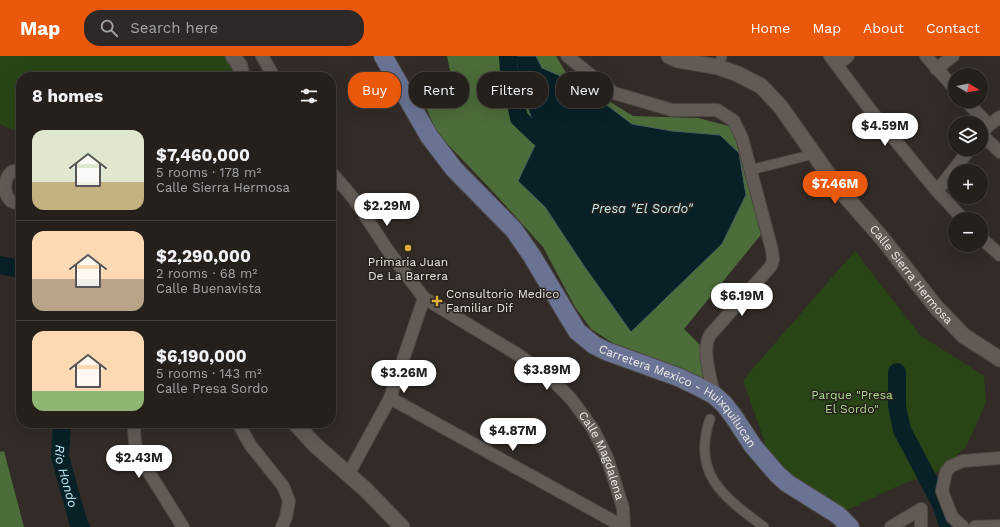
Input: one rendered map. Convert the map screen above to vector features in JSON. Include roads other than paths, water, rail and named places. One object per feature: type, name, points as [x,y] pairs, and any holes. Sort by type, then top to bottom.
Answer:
[{"type":"main road","name":"Carretera Mexico - Huixquilucan","points":[[384,56],[428,136],[454,169],[514,230],[532,256],[578,331],[594,345],[606,351],[678,377],[714,395],[724,404],[753,446],[777,474],[787,483],[838,515],[850,527]]},
{"type":"street","points":[[234,56],[240,66],[241,72]]},
{"type":"street","points":[[262,56],[271,72]]},
{"type":"street","points":[[567,56],[614,93],[672,110],[717,110],[734,121],[742,138],[772,250],[773,260],[771,266],[707,340],[706,350],[714,395]]},
{"type":"street","name":"Calle Sierra Hermosa","points":[[669,56],[678,60],[720,61],[738,74],[761,86],[780,106],[838,188],[882,238],[950,323],[964,336],[1000,359]]},
{"type":"street","points":[[848,56],[834,60],[872,112],[937,191],[956,212]]},
{"type":"street","points":[[926,56],[948,82]]},
{"type":"street","points":[[936,69],[953,56]]},
{"type":"street","points":[[988,127],[1000,116]]},
{"type":"street","points":[[988,136],[1000,152]]},
{"type":"street","points":[[750,170],[814,154]]},
{"type":"street","points":[[937,191],[964,156]]},
{"type":"street","points":[[16,170],[9,172],[1,178],[0,188],[5,198],[16,202]]},
{"type":"street","points":[[336,178],[354,199],[389,252],[424,298],[390,398],[348,475]]},
{"type":"street","points":[[988,244],[1000,255]]},
{"type":"street","name":"Calle Magdalena","points":[[424,298],[517,354],[550,377],[572,400],[593,430],[607,457],[623,508],[624,527]]},
{"type":"street","points":[[390,398],[624,527]]},
{"type":"street","points":[[710,419],[706,431],[705,452],[708,470],[716,485],[732,502],[764,527]]},
{"type":"street","points":[[135,428],[135,443],[140,458],[184,527]]},
{"type":"street","points":[[241,428],[251,446],[283,486],[289,501],[286,517],[282,527]]},
{"type":"street","points":[[300,428],[315,445],[365,489],[402,527]]},
{"type":"street","points":[[963,527],[952,517],[942,491],[946,472],[950,466],[963,461],[1000,458]]},
{"type":"street","points":[[891,527],[921,509],[921,527]]},
{"type":"street","points":[[975,527],[1000,526]]},
{"type":"water","name":"Presa \"El Sordo\"","points":[[516,56],[536,56],[542,68],[556,74],[556,108],[611,108],[632,124],[672,131],[720,135],[739,153],[746,195],[722,244],[631,332],[584,266],[545,207],[518,181],[539,137],[528,108],[548,108],[548,72],[518,72]]},
{"type":"waterway","points":[[508,56],[509,72],[519,118],[539,137]]},
{"type":"waterway","name":"Rio Hondo","points":[[0,265],[16,268]]},
{"type":"waterway","points":[[897,372],[897,406],[902,430],[941,504],[949,527]]},
{"type":"waterway","name":"Rio Hondo","points":[[62,428],[60,457],[79,525],[81,527]]},
{"type":"place","name":"Primaria Juan De La Barrera","points":[[408,248]]},
{"type":"place","name":"Consultorio Medico Familiar Dif","points":[[437,301]]},
{"type":"park label","name":"Parque \"Presa El Sordo\"","points":[[852,402]]}]
